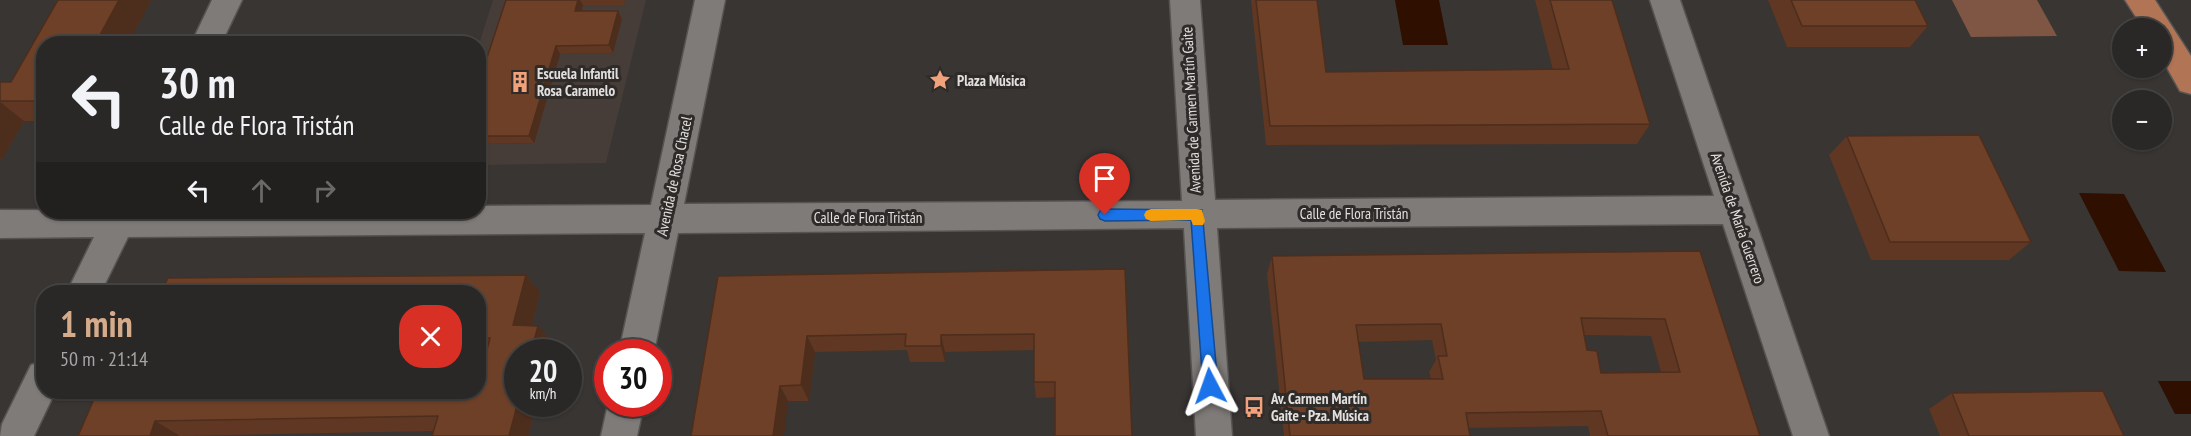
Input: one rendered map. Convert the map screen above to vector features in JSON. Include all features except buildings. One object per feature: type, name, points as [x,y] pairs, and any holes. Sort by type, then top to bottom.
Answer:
[{"type":"main road","points":[[2140,0],[2152,18]]},
{"type":"main road","points":[[2172,51],[2191,82]]},
{"type":"street","points":[[210,36],[227,0]]},
{"type":"street","name":"Avenida de Rosa Chacel","points":[[640,339],[710,0]]},
{"type":"street","name":"Avenida de Carmen Martín Gaite","points":[[1185,0],[1197,214],[1214,436]]},
{"type":"street","name":"Avenida de María Guerrero","points":[[1665,0],[1811,436]]},
{"type":"street","name":"Calle de Flora Tristán","points":[[486,218],[1736,210]]},
{"type":"street","name":"Calle de Flora Tristán","points":[[0,224],[86,219]]},
{"type":"street","points":[[87,285],[120,219]]},
{"type":"street","points":[[15,436],[36,393]]},
{"type":"street","points":[[619,436],[623,417]]},
{"type":"shaded area","points":[[493,0],[514,0],[486,88],[486,36],[482,36]]},
{"type":"shaded area","points":[[625,0],[646,0],[606,163],[486,165],[486,144],[534,143],[560,54],[613,53],[579,19],[583,5],[624,5]]},
{"type":"shaded area","points":[[1395,0],[1439,0],[1448,45],[1403,45]]},
{"type":"shaded area","points":[[1952,0],[2037,0],[2057,36],[1971,37]]},
{"type":"shaded area","points":[[2079,193],[2124,194],[2166,272],[2119,271]]},
{"type":"shaded area","points":[[2158,381],[2191,381],[2191,414],[2175,414]]},
{"type":"slow traffic","points":[[1151,215],[1197,214],[1198,221]]},
{"type":"place","name":"Plaza Música","points":[[940,80]]},
{"type":"place","name":"Escuela Infantil Rosa Caramelo","points":[[520,82]]},
{"type":"place","name":"Av. Carmen Martín Gaite - Pza. Música","points":[[1254,407]]},
{"type":"route","points":[[1105,215],[1197,214],[1210,386]]}]
